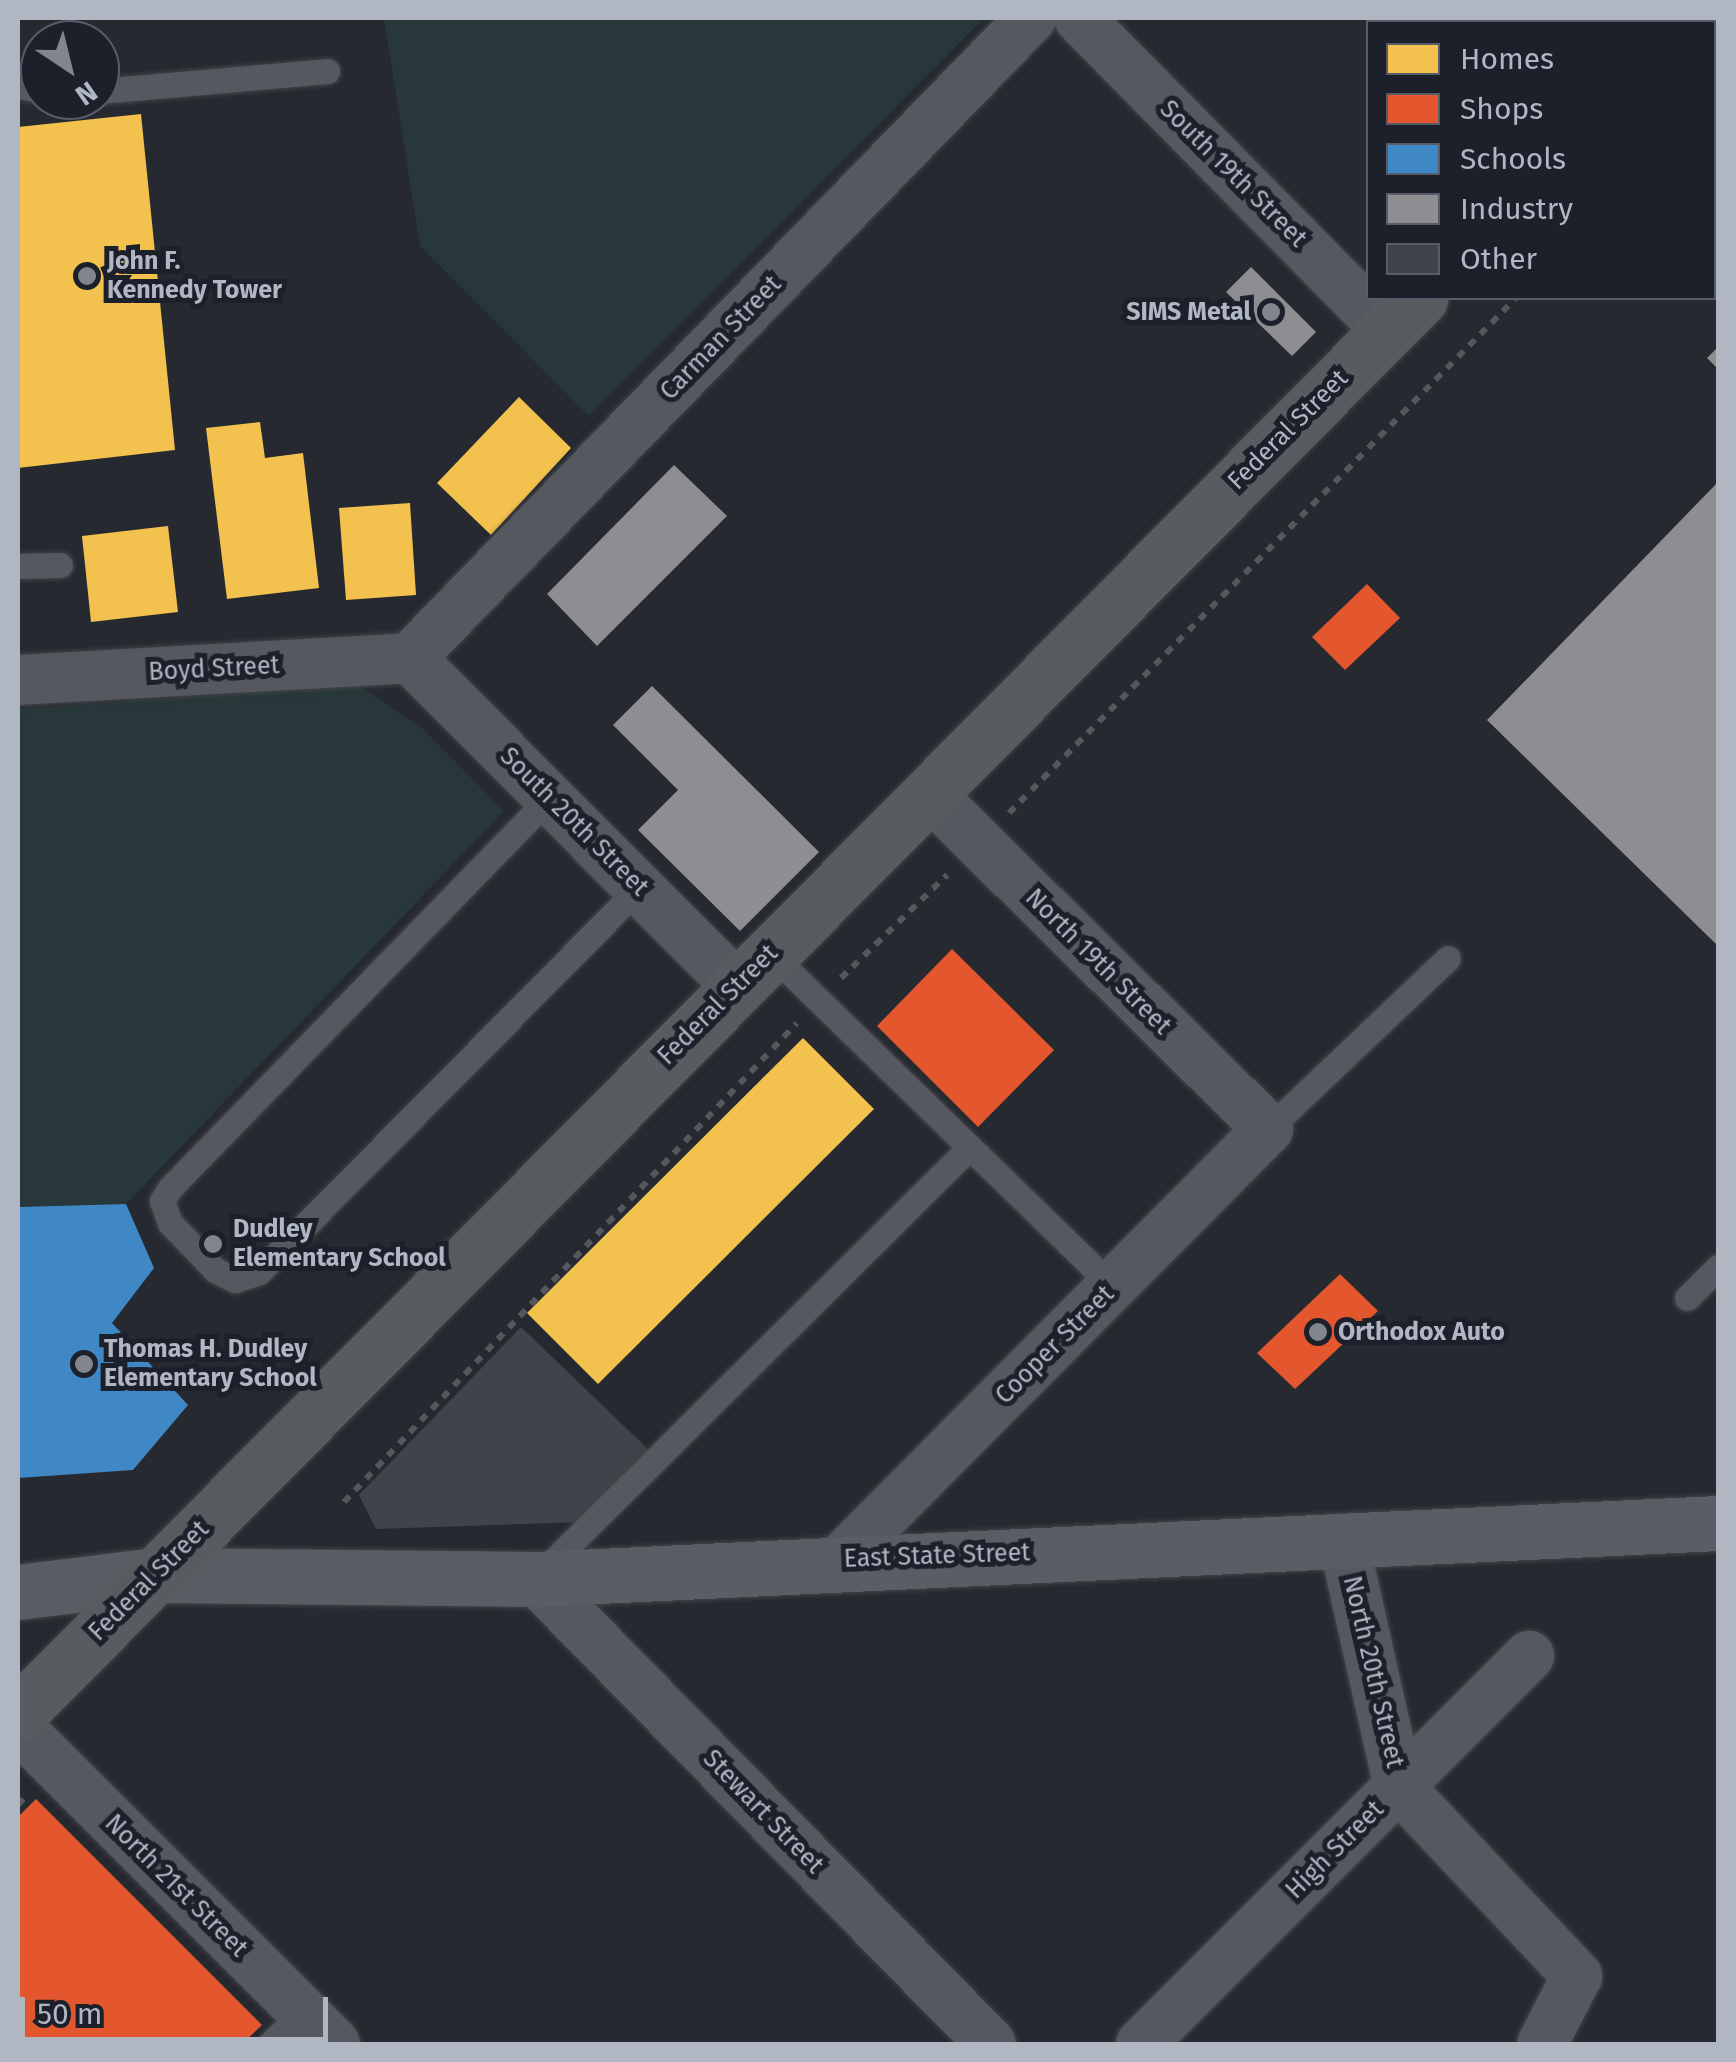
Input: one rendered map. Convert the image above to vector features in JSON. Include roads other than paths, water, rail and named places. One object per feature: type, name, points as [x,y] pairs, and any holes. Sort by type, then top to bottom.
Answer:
[{"type":"main road","name":"Federal Street","points":[[18,1714],[1404,314]]},
{"type":"main road","name":"East State Street","points":[[18,1592],[155,1575],[535,1579],[840,1560],[1718,1523]]},
{"type":"street","name":"Carman Street","points":[[410,658],[1031,18]]},
{"type":"street","name":"South 19th Street","points":[[1079,18],[1366,279]]},
{"type":"street","name":"Boyd Street","points":[[18,680],[410,658]]},
{"type":"street","name":"South 20th Street","points":[[410,658],[640,888],[754,970]]},
{"type":"street","name":"North 19th Street","points":[[928,793],[1268,1129]]},
{"type":"street","name":"Cooper Street","points":[[840,1560],[1268,1129]]},
{"type":"street","name":"North 20th Street","points":[[1343,1538],[1398,1787],[1576,1976],[1542,2044]]},
{"type":"street","name":"Stewart Street","points":[[535,1579],[991,2044]]},
{"type":"street","name":"High Street","points":[[1141,2044],[1529,1656]]},
{"type":"street","name":"North 21st Street","points":[[18,1727],[302,2034]]},
{"type":"lane","points":[[120,88],[326,70]]},
{"type":"lane","points":[[18,566],[60,565]]},
{"type":"lane","points":[[549,798],[170,1188],[162,1201],[170,1222],[215,1270],[235,1280],[259,1272],[640,888]]},
{"type":"lane","points":[[1268,1129],[1448,958]]},
{"type":"lane","points":[[754,970],[818,1000],[1113,1287]]},
{"type":"lane","points":[[535,1579],[968,1149]]},
{"type":"lane","points":[[1687,1298],[1718,1266]]},
{"type":"place","name":"John F. Kennedy Tower","points":[[87,276]]},
{"type":"place","name":"SIMS Metal","points":[[1271,312]]},
{"type":"place","name":"Dudley Elementary School","points":[[213,1244]]},
{"type":"place","name":"Orthodox Auto","points":[[1318,1332]]},
{"type":"place","name":"Thomas H. Dudley Elementary School","points":[[84,1364]]}]
